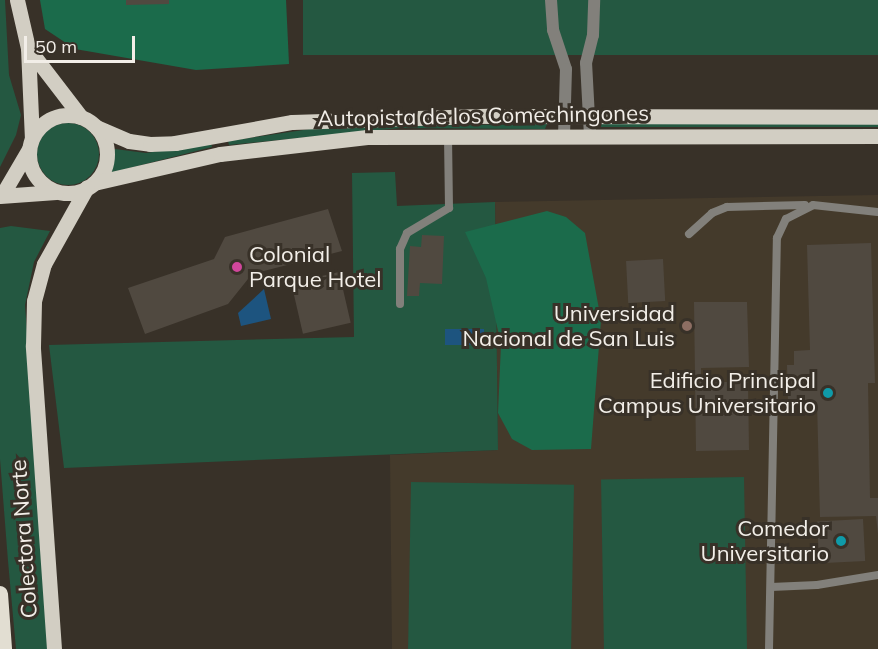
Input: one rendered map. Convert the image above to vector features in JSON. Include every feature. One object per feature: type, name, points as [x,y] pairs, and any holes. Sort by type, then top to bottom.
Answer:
[{"type":"highway","points":[[0,594],[4,649]]},
{"type":"main road","points":[[17,0],[28,48],[30,144],[37,178],[65,192]]},
{"type":"main road","points":[[1,196],[65,192],[90,185],[101,173],[106,155],[103,137],[96,127],[81,117],[28,48]]},
{"type":"main road","points":[[1,196],[38,129],[57,116],[81,117]]},
{"type":"main road","name":"Autopista de los Comechingones","points":[[96,127],[129,141],[150,144],[292,122],[564,117],[878,117]]},
{"type":"main road","name":"Autopista de los Comechingones","points":[[90,185],[220,154],[309,141],[448,136],[878,136]]},
{"type":"main road","name":"Colectora Norte","points":[[54,649],[33,346],[34,301],[44,264],[90,185]]},
{"type":"street","points":[[551,0],[553,30],[566,69],[564,136]]},
{"type":"street","points":[[590,136],[586,63],[593,35],[594,0]]},
{"type":"lane","points":[[399,304],[400,249],[407,233],[449,208],[448,136]]},
{"type":"lane","points":[[689,234],[712,213],[727,207],[813,205],[878,212]]},
{"type":"lane","points":[[769,649],[777,238],[786,219],[813,205]]},
{"type":"lane","points":[[771,587],[817,585],[878,575]]},
{"type":"shaded area","name":"Universidad Nacional de San Luis","points":[[878,195],[878,649],[392,649],[390,455],[498,450],[495,202]]},
{"type":"green space","points":[[0,0],[5,0],[9,75],[21,115],[16,135],[0,167]]},
{"type":"green space","points":[[40,0],[286,0],[289,64],[196,70],[75,49],[45,29]]},
{"type":"green space","points":[[303,0],[878,0],[878,55],[303,55]]},
{"type":"green space","points":[[601,122],[878,122],[878,127],[601,127]]},
{"type":"green space","points":[[68,123],[80,125],[90,132],[97,142],[99,154],[97,166],[90,176],[80,183],[68,185],[56,183],[46,176],[39,166],[37,154],[39,142],[46,132],[56,125]]},
{"type":"green space","points":[[547,124],[545,129],[400,128],[229,145],[228,141],[324,127]]},
{"type":"green space","points":[[211,143],[212,147],[106,174],[115,149],[146,153]]},
{"type":"green space","points":[[395,172],[397,206],[495,202],[498,450],[64,468],[49,345],[354,337],[352,173]]},
{"type":"green space","points":[[547,211],[566,217],[585,233],[601,320],[591,449],[532,450],[512,439],[498,413],[501,344],[486,278],[465,232]]},
{"type":"green space","points":[[11,226],[50,231],[34,262],[25,305],[50,649],[16,649],[0,459],[0,228]]},
{"type":"green space","points":[[744,477],[747,649],[604,649],[601,479]]},
{"type":"green space","points":[[411,482],[574,485],[571,649],[408,649]]},
{"type":"water","points":[[264,289],[271,319],[241,326],[238,313]]},
{"type":"water","points":[[445,329],[484,329],[484,345],[445,345]]},
{"type":"building","points":[[126,0],[169,0],[169,4],[126,5]]},
{"type":"building","name":"Colonial Parque Hotel","points":[[328,209],[342,251],[252,274],[228,304],[145,334],[128,288],[214,259],[225,237]]},
{"type":"building","points":[[422,235],[444,236],[442,284],[420,283],[419,296],[407,296],[410,246],[421,247]]},
{"type":"building","name":"Edificio Principal Campus Universitario","points":[[871,243],[875,383],[868,383],[870,498],[878,498],[878,534],[876,516],[820,517],[817,402],[788,403],[787,365],[794,365],[794,351],[810,350],[807,245]]},
{"type":"building","points":[[663,259],[665,301],[628,303],[626,261]]},
{"type":"building","points":[[339,272],[351,323],[303,334],[291,283]]},
{"type":"building","points":[[694,302],[747,302],[749,367],[701,368],[701,382],[748,382],[749,450],[696,451]]},
{"type":"building","name":"Comedor Universitario","points":[[863,519],[865,561],[819,563],[817,521]]},
{"type":"place","name":"Colonial Parque Hotel","points":[[237,267]]},
{"type":"place","name":"Universidad Nacional de San Luis","points":[[687,326]]},
{"type":"place","name":"Edificio Principal Campus Universitario","points":[[828,393]]},
{"type":"place","name":"Comedor Universitario","points":[[841,541]]}]
